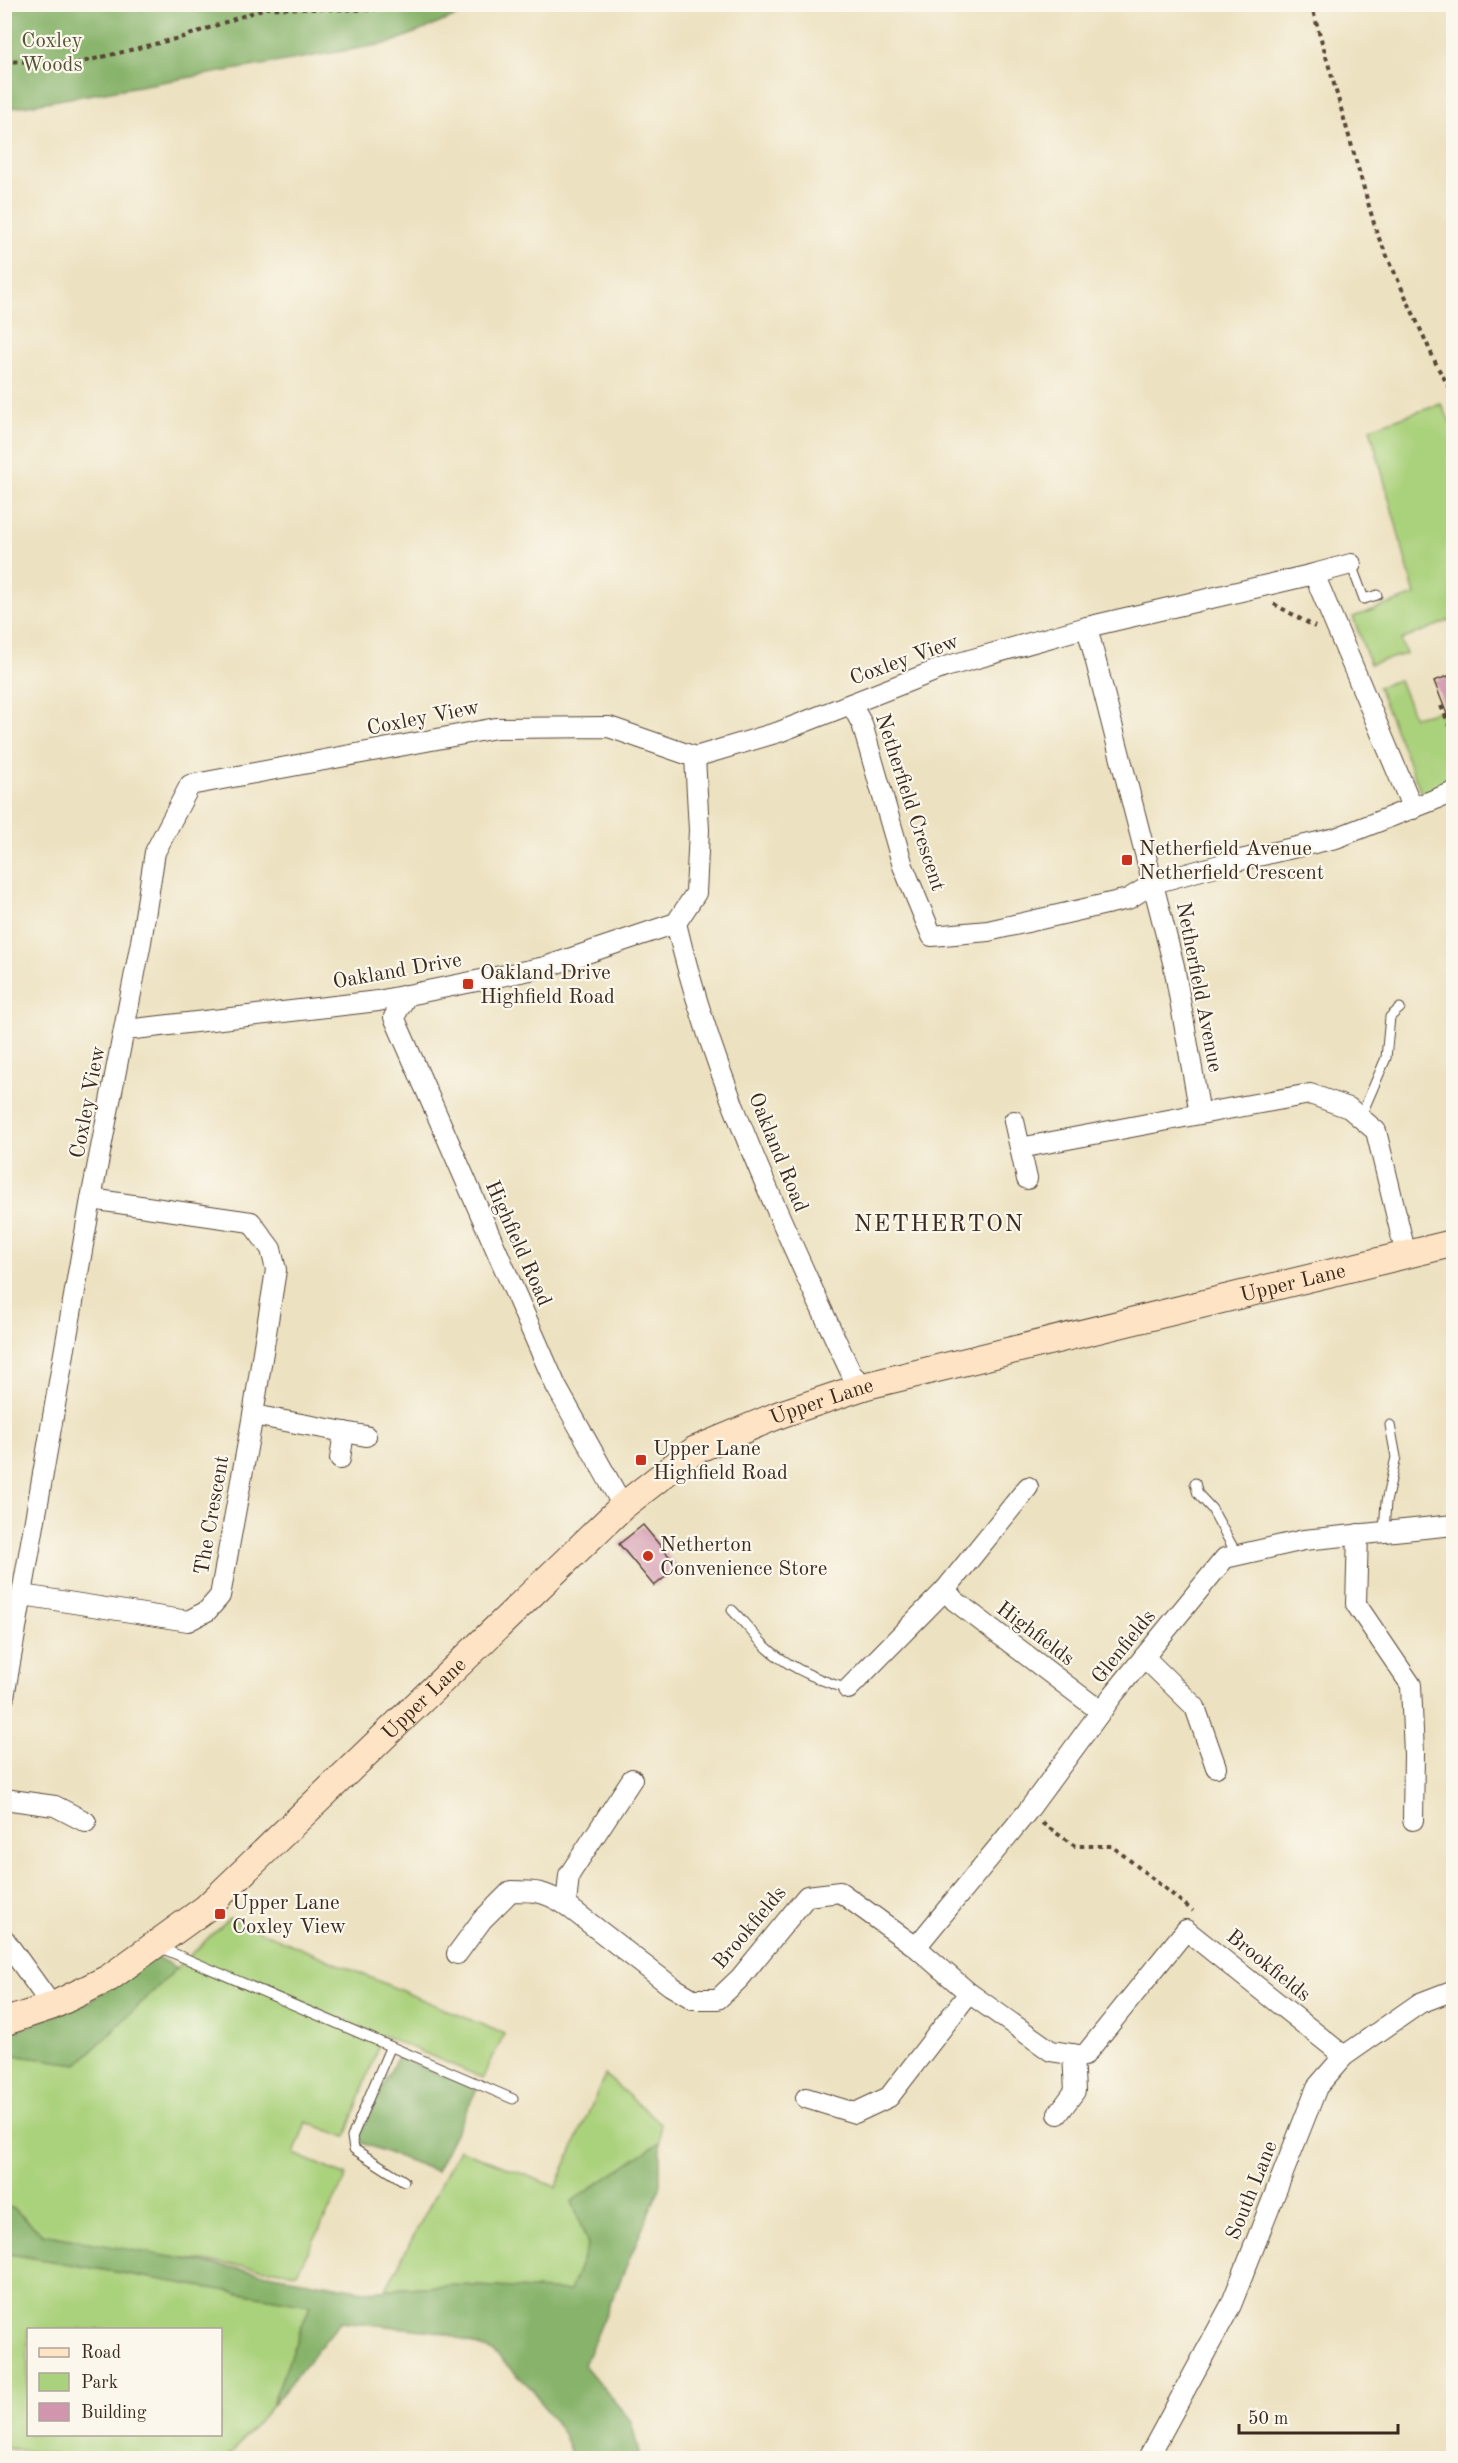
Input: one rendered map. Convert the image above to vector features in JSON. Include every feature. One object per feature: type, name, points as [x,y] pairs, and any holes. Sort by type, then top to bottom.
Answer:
[{"type":"main road","name":"Upper Lane","points":[[4,2022],[52,2006],[109,1978],[206,1908],[623,1506],[695,1450],[781,1413],[865,1386],[1454,1243]]},
{"type":"street","name":"Coxley View","points":[[4,1697],[92,1199],[126,1030],[155,852],[190,785],[496,728],[609,727],[695,756],[779,732],[945,667],[1087,627],[1351,564]]},
{"type":"street","points":[[1314,574],[1413,809]]},
{"type":"street","name":"Netherfield Avenue","points":[[1087,627],[1174,966],[1200,1113]]},
{"type":"street","name":"Netherfield Crescent","points":[[851,704],[862,724],[903,866],[932,936],[988,930],[1128,899],[1154,883]]},
{"type":"street","points":[[676,923],[696,893],[699,830],[695,756]]},
{"type":"street","points":[[1154,883],[1222,864],[1336,838],[1454,792]]},
{"type":"street","name":"Oakland Drive","points":[[126,1030],[378,1001],[545,967],[676,923]]},
{"type":"street","name":"Oakland Road","points":[[676,923],[689,977],[712,1048],[772,1204],[852,1375],[865,1386]]},
{"type":"street","name":"Highfield Road","points":[[407,995],[394,1017],[556,1386],[623,1506]]},
{"type":"street","points":[[1020,1148],[1310,1094],[1349,1108],[1376,1131],[1406,1255]]},
{"type":"street","points":[[1014,1121],[1027,1179]]},
{"type":"street","name":"The Crescent","points":[[23,1595],[188,1621],[207,1611],[220,1596],[253,1415],[276,1270],[271,1249],[251,1222],[92,1199]]},
{"type":"street","points":[[253,1415],[366,1436]]},
{"type":"street","points":[[340,1459],[345,1432]]},
{"type":"street","points":[[848,1689],[945,1590],[1028,1487]]},
{"type":"street","name":"Glenfields","points":[[916,1947],[1027,1812],[1103,1709],[1225,1557],[1304,1540],[1384,1530],[1454,1525]]},
{"type":"street","points":[[1358,1534],[1356,1604],[1411,1685],[1413,1820]]},
{"type":"street","name":"Highfields","points":[[945,1590],[955,1601],[1011,1645],[1090,1704],[1103,1709]]},
{"type":"street","points":[[1144,1657],[1195,1707],[1216,1767]]},
{"type":"street","points":[[566,1905],[569,1875],[632,1779]]},
{"type":"street","points":[[4,1799],[55,1806],[86,1822]]},
{"type":"street","name":"Brookfields","points":[[457,1954],[482,1920],[511,1891],[539,1891],[548,1893],[566,1905],[671,1986],[693,1999],[718,1999],[740,1978],[807,1896],[840,1892],[916,1947],[969,1993],[1051,2052],[1073,2054]]},
{"type":"street","points":[[1058,2114],[1075,2091],[1073,2054],[1084,2056],[1186,1930]]},
{"type":"street","name":"Brookfields","points":[[1186,1930],[1344,2056]]},
{"type":"street","points":[[4,1939],[52,2006]]},
{"type":"street","name":"South Lane","points":[[1148,2458],[1231,2305],[1317,2087],[1344,2056],[1420,2003],[1454,1990]]},
{"type":"street","points":[[806,2098],[855,2113],[888,2097],[969,1993]]},
{"type":"lane","points":[[1351,564],[1364,599],[1377,595]]},
{"type":"lane","points":[[1360,1118],[1386,1058],[1390,1017],[1400,1008]]},
{"type":"lane","points":[[1384,1530],[1386,1502],[1396,1457],[1390,1425]]},
{"type":"lane","points":[[1195,1483],[1198,1494],[1212,1509],[1237,1555]]},
{"type":"lane","points":[[732,1610],[765,1645],[788,1663],[827,1683],[848,1689]]},
{"type":"lane","points":[[154,1945],[513,2099]]},
{"type":"lane","points":[[390,2048],[352,2137],[354,2150],[404,2181]]},
{"type":"path","points":[[4,62],[74,64],[183,37],[266,8],[374,10],[384,4]]},
{"type":"path","points":[[1311,4],[1377,234],[1438,368],[1454,395]]},
{"type":"path","points":[[1247,589],[1342,641]]},
{"type":"path","points":[[1442,706],[1454,735]]},
{"type":"path","points":[[1027,1812],[1075,1846],[1112,1846],[1195,1913],[1186,1930]]},
{"type":"green space","name":"Coxley Woods","points":[[5,4],[484,5],[390,43],[5,109]]},
{"type":"green space","points":[[1441,404],[1453,427],[1453,619],[1401,640],[1406,654],[1370,664],[1353,617],[1415,595],[1370,428]]},
{"type":"green space","points":[[1399,680],[1414,717],[1440,711],[1453,745],[1453,782],[1423,797],[1378,687]]},
{"type":"green space","points":[[229,1918],[504,2034],[483,2078],[382,2035],[346,2137],[306,2122],[294,2154],[347,2176],[297,2273],[148,2254],[42,2234],[14,2209],[5,2206],[4,2054],[78,2064]]},
{"type":"green space","points":[[156,1956],[177,1968],[78,2064],[5,2054],[5,2035],[90,2001]]},
{"type":"green space","points":[[397,2057],[477,2089],[436,2171],[357,2141]]},
{"type":"green space","points":[[605,2075],[660,2123],[660,2142],[572,2201],[588,2245],[570,2291],[458,2285],[386,2289],[459,2149],[556,2187]]},
{"type":"green space","points":[[660,2142],[660,2187],[584,2365],[631,2421],[640,2458],[573,2458],[563,2434],[532,2389],[493,2352],[442,2332],[341,2321],[271,2407],[310,2305],[5,2253],[5,2206],[14,2209],[42,2234],[364,2291],[458,2285],[570,2291],[588,2245],[572,2201]]},
{"type":"green space","points":[[4,2253],[310,2305],[271,2407],[227,2458],[82,2458],[5,2448]]},
{"type":"building","points":[[1454,674],[1454,727],[1452,727],[1434,681]]},
{"type":"building","name":"Netherton Convenience Store","points":[[643,1525],[678,1567],[654,1586],[619,1544]]},
{"type":"place","name":"Netherfield Avenue Netherfield Crescent","points":[[1127,860]]},
{"type":"place","name":"Oakland Drive Highfield Road","points":[[468,984]]},
{"type":"place","name":"Upper Lane Highfield Road","points":[[641,1460]]},
{"type":"place","name":"Netherton Convenience Store","points":[[648,1556]]},
{"type":"place","name":"Upper Lane Coxley View","points":[[220,1914]]},
{"type":"district","name":"NETHERTON","points":[[939,1223]]}]
